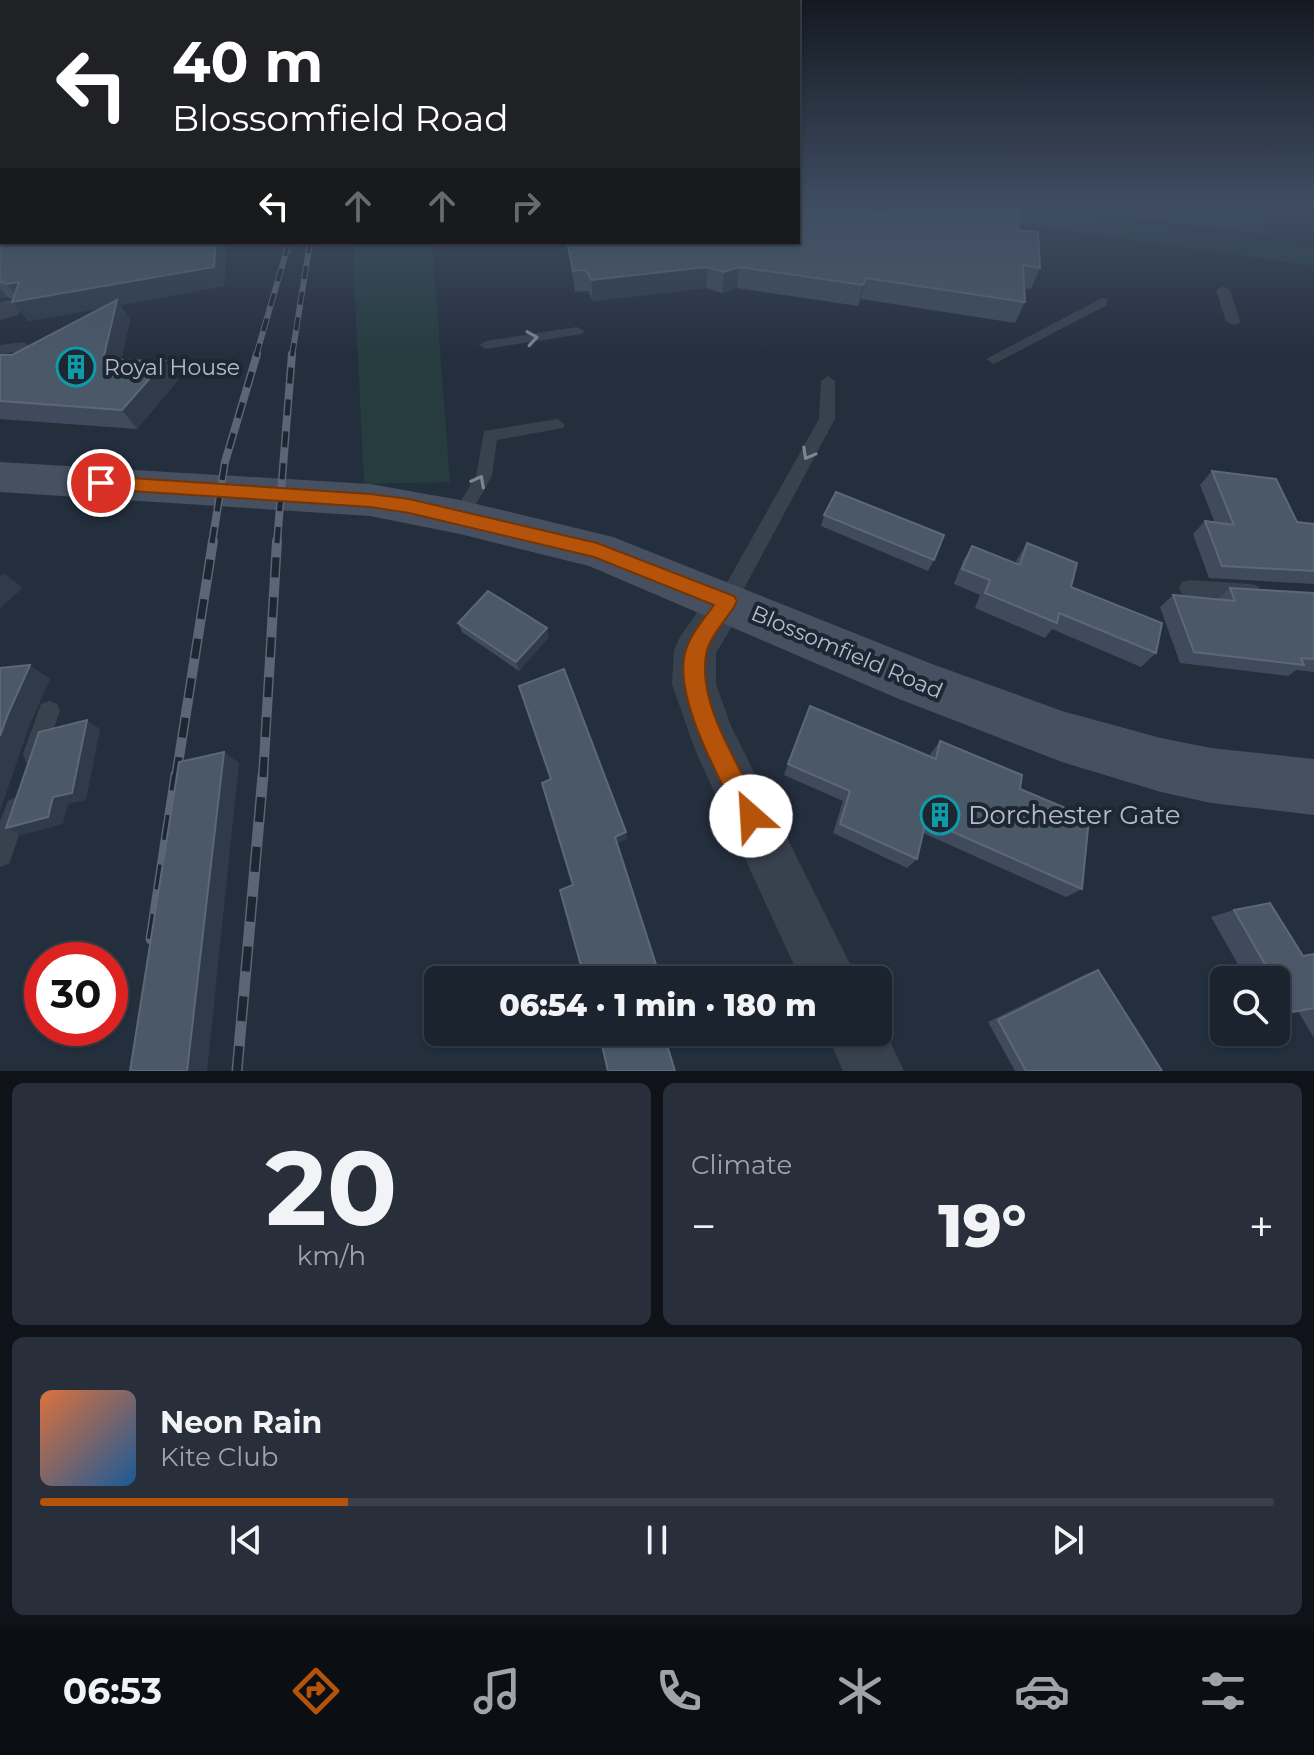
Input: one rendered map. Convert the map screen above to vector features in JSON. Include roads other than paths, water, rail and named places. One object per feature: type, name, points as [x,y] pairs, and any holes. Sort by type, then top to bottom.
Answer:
[{"type":"main road","name":"Blossomfield Road","points":[[0,477],[370,500],[460,517],[597,550],[1009,718],[1127,757],[1224,779],[1314,787]]},
{"type":"street","points":[[727,601],[695,650],[694,684],[711,734],[823,966]]},
{"type":"street","points":[[862,1046],[874,1071]]},
{"type":"lane","points":[[1223,290],[1233,321]]},
{"type":"lane","points":[[993,359],[1102,302]]},
{"type":"lane","points":[[486,345],[577,331]]},
{"type":"lane","points":[[0,350],[23,346]]},
{"type":"lane","points":[[727,601],[827,419],[828,381]]},
{"type":"lane","points":[[460,517],[484,476],[490,438],[557,424]]},
{"type":"lane","points":[[1189,588],[1267,593]]},
{"type":"lane","points":[[0,855],[49,711]]},
{"type":"railway","points":[[256,356],[285,256]]},
{"type":"railway","points":[[292,356],[308,256]]},
{"type":"railway","points":[[212,543],[225,462],[257,354]]},
{"type":"railway","points":[[277,543],[292,354]]},
{"type":"railway","points":[[176,777],[213,541]]},
{"type":"railway","points":[[263,777],[277,541]]},
{"type":"railway","points":[[151,939],[176,775]]},
{"type":"railway","points":[[237,1071],[263,775]]},
{"type":"place","name":"Royal House","points":[[76,367]]},
{"type":"place","name":"Dorchester Gate","points":[[940,815]]}]
